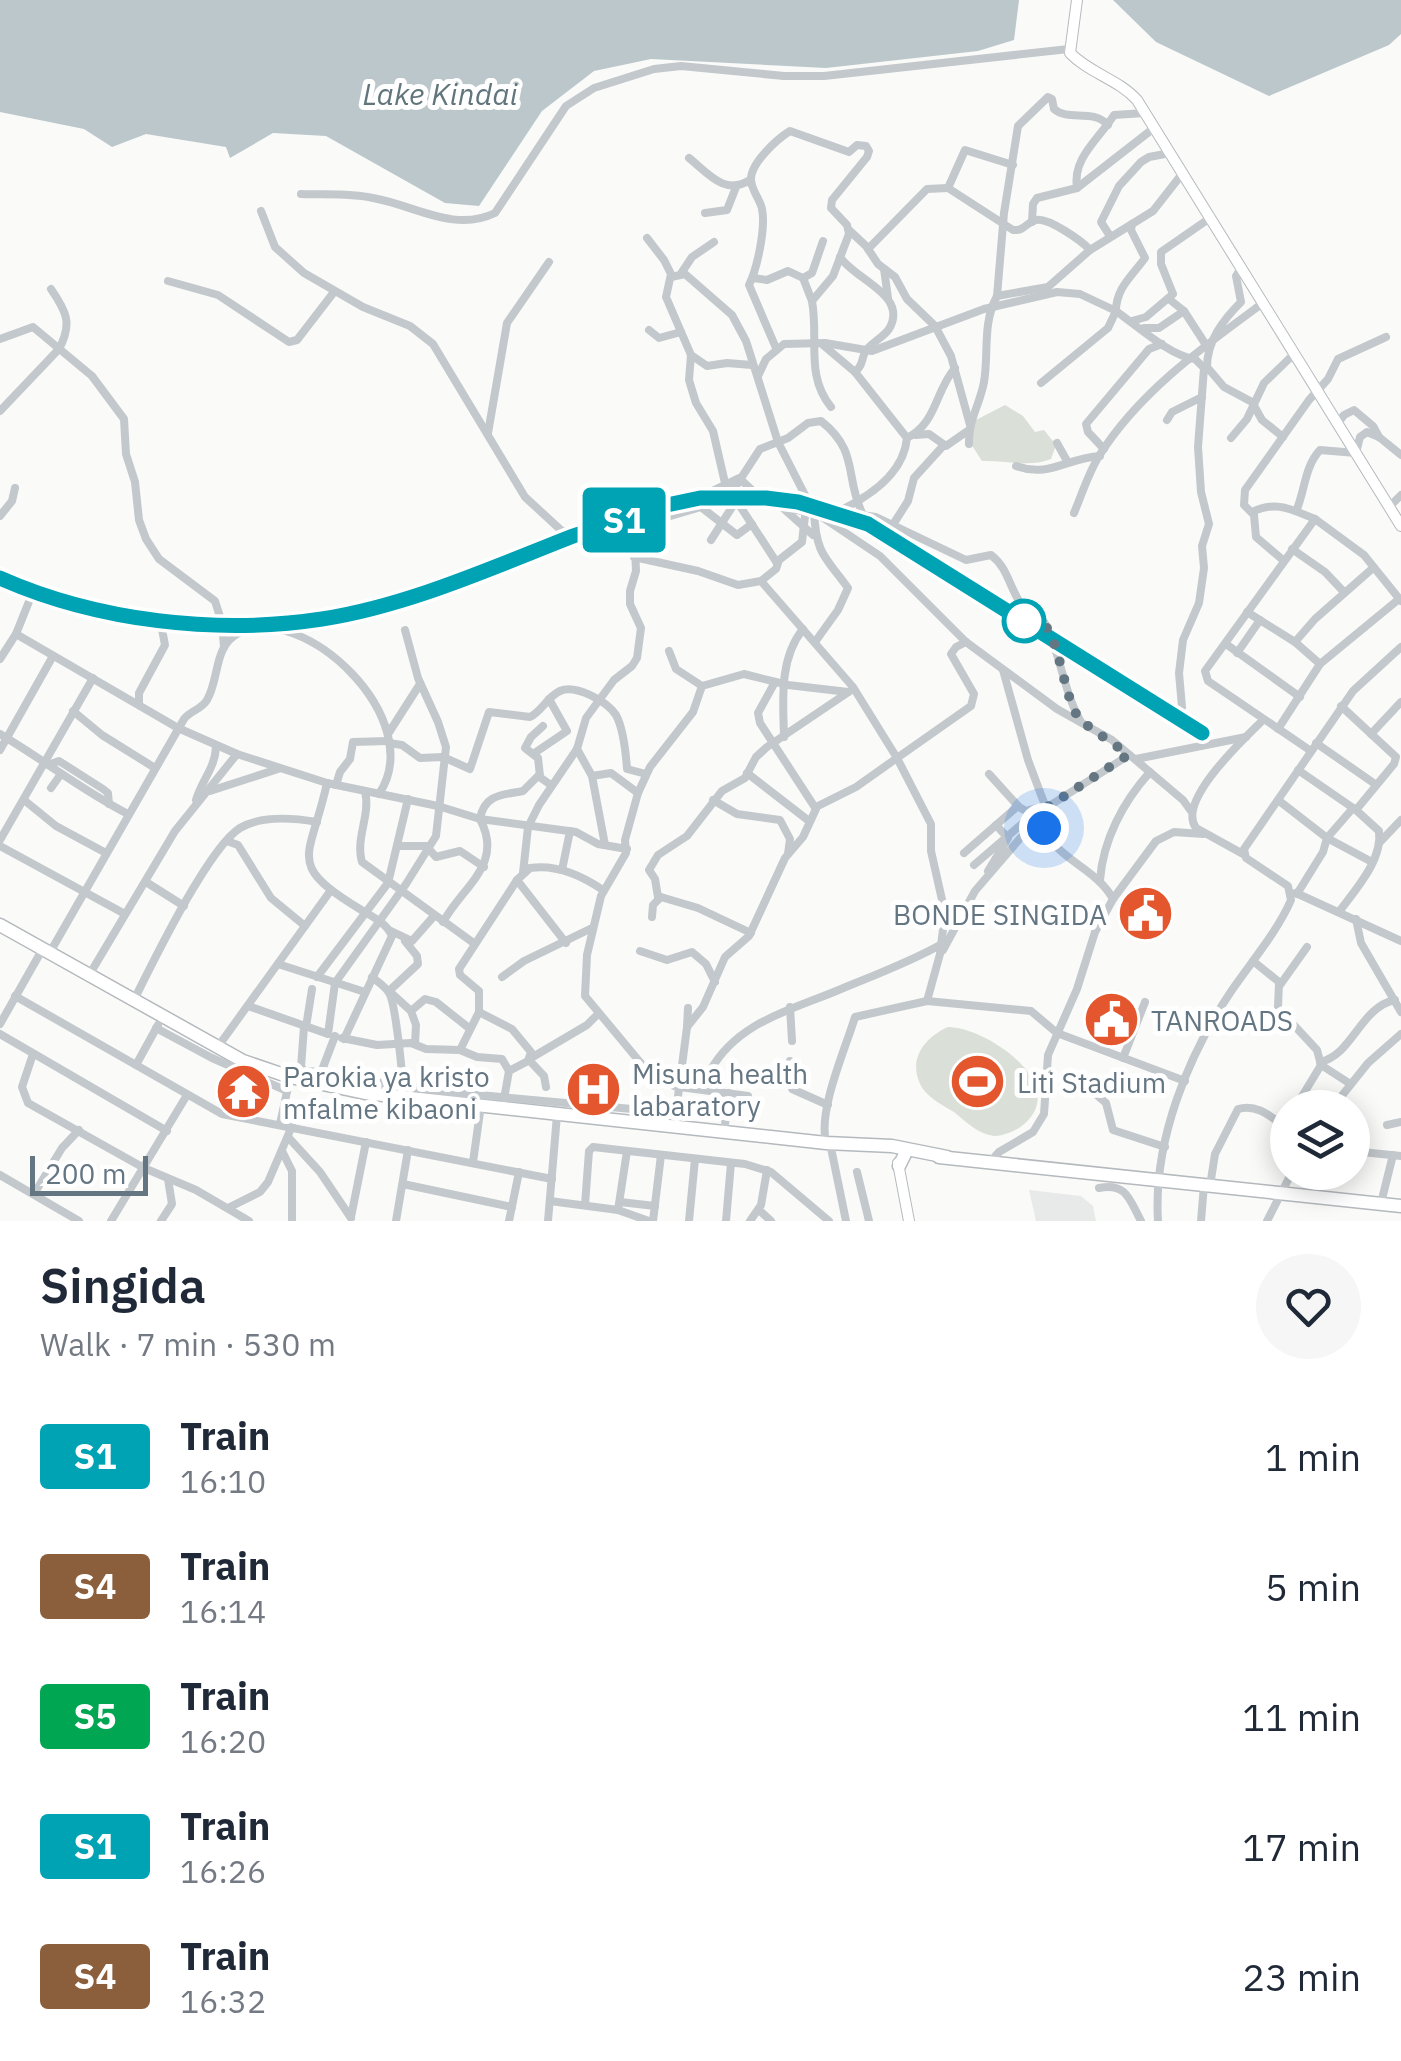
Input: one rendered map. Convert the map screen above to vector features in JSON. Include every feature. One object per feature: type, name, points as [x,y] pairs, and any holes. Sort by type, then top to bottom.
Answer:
[{"type":"highway","points":[[0,925],[133,1002],[159,1023],[288,1084],[481,1105],[503,1102],[557,1114],[675,1120],[724,1132],[833,1143],[898,1155],[947,1156],[1401,1206]]},
{"type":"main road","points":[[1077,0],[1069,49],[1081,62],[1130,92],[1145,113],[1401,526]]},
{"type":"main road","points":[[898,1155],[907,1221]]},
{"type":"street","points":[[302,194],[372,197],[450,220],[480,220],[495,213],[566,106],[613,81],[681,66],[824,76],[1069,49]]},
{"type":"street","points":[[894,524],[908,501],[914,478],[943,446],[969,428],[984,384],[986,329],[998,296],[1002,225],[1019,123],[1048,96],[1060,115],[1093,116],[1108,125]]},
{"type":"street","points":[[1077,188],[1080,159],[1115,114],[1145,113]]},
{"type":"street","points":[[1032,222],[1037,198],[1077,188],[1154,128]]},
{"type":"street","points":[[776,348],[750,290],[758,266],[762,210],[752,174],[790,131],[849,152],[856,145],[866,146],[867,158],[831,204],[833,211],[884,269],[895,276],[907,299],[934,326],[955,368],[969,444]]},
{"type":"street","points":[[948,188],[965,150],[1013,166]]},
{"type":"street","points":[[1110,236],[1101,222],[1119,186],[1145,158],[1170,153]]},
{"type":"street","points":[[690,158],[721,184],[752,184]]},
{"type":"street","points":[[998,296],[1048,287],[1090,250],[1153,211],[1182,174]]},
{"type":"street","points":[[705,213],[727,210],[736,186]]},
{"type":"street","points":[[868,249],[927,189],[948,188],[1018,232],[1032,222],[1044,221],[1078,238],[1090,250]]},
{"type":"street","points":[[261,211],[279,252],[334,292],[410,326],[439,351],[525,497],[563,532],[706,495],[754,492],[834,515],[864,514],[894,524],[966,560],[991,555],[1020,604],[1047,626],[1061,676],[1081,722]]},
{"type":"street","points":[[1134,324],[1169,300],[1174,290],[1161,264],[1161,252],[1210,218]]},
{"type":"street","points":[[1041,383],[1108,328],[1124,284],[1145,258],[1131,230],[1132,224]]},
{"type":"street","points":[[812,301],[830,280],[849,230]]},
{"type":"street","points":[[646,238],[663,258],[671,276],[666,297],[691,355],[689,380],[696,403],[713,431],[726,483],[777,563]]},
{"type":"street","points":[[803,278],[812,273],[823,241]]},
{"type":"street","points":[[671,276],[682,272],[692,257],[714,242]]},
{"type":"street","points":[[840,258],[888,298]]},
{"type":"street","points":[[488,433],[507,322],[550,262]]},
{"type":"street","points":[[1240,268],[1236,276],[1241,302],[1210,342],[1207,368],[1224,387],[1254,404],[1262,420],[1283,437]]},
{"type":"street","points":[[855,372],[862,366],[866,351],[891,324],[893,309],[884,269]]},
{"type":"street","points":[[753,278],[767,280],[790,271],[803,278],[812,301],[818,343],[814,379],[831,407]]},
{"type":"street","points":[[682,272],[732,315],[746,342],[778,442],[808,508],[814,534],[826,560],[848,588],[815,642]]},
{"type":"street","points":[[168,280],[218,295],[289,342],[297,340],[334,292]]},
{"type":"street","points":[[0,411],[59,348],[67,332],[68,318],[51,288]]},
{"type":"street","points":[[776,348],[818,343],[866,351],[992,308],[1063,291],[1080,294],[1116,311],[1180,357],[1192,358],[1204,368],[1200,470],[1210,524],[1202,546],[1204,568],[1199,603],[1182,640],[1182,707]]},
{"type":"street","points":[[1169,300],[1184,311],[1210,342]]},
{"type":"street","points":[[1074,513],[1102,452],[1134,411],[1210,342],[1263,304]]},
{"type":"street","points":[[1134,324],[1159,328],[1184,311]]},
{"type":"street","points":[[0,340],[31,327],[92,376],[124,419],[126,454],[135,482],[139,520],[149,546],[156,556],[218,605],[224,648]]},
{"type":"street","points":[[649,330],[659,338],[681,332]]},
{"type":"street","points":[[1283,560],[1256,537],[1252,512],[1244,505],[1245,490],[1332,374],[1338,359],[1386,337]]},
{"type":"street","points":[[818,343],[855,372],[909,437]]},
{"type":"street","points":[[1102,452],[1086,424],[1148,348],[1162,344]]},
{"type":"street","points":[[758,376],[776,348]]},
{"type":"street","points":[[1231,438],[1246,420],[1264,383],[1295,353]]},
{"type":"street","points":[[691,355],[707,366],[726,362],[752,364]]},
{"type":"street","points":[[634,557],[698,571],[738,585],[761,581],[834,515],[892,472],[909,437],[930,420],[944,381],[955,368]]},
{"type":"street","points":[[1167,420],[1172,412],[1202,397]]},
{"type":"street","points":[[1338,424],[1354,410],[1379,436]]},
{"type":"street","points":[[732,492],[755,453],[808,422],[825,422],[848,454],[856,502],[864,514]]},
{"type":"street","points":[[1296,509],[1307,482],[1309,463],[1318,452],[1328,449],[1356,453],[1363,434],[1370,432],[1401,455]]},
{"type":"street","points":[[909,437],[929,434],[943,446]]},
{"type":"street","points":[[1058,443],[1067,461]]},
{"type":"street","points":[[1016,466],[1039,472],[1102,452]]},
{"type":"street","points":[[706,495],[739,478]]},
{"type":"street","points":[[739,478],[754,492]]},
{"type":"street","points":[[0,516],[12,501],[14,488]]},
{"type":"street","points":[[1389,507],[1401,495]]},
{"type":"street","points":[[736,503],[808,508]]},
{"type":"street","points":[[712,540],[736,503]]},
{"type":"street","points":[[781,506],[814,534]]},
{"type":"street","points":[[1252,512],[1273,506],[1296,509],[1315,519],[1364,555],[1400,600],[1320,664],[1278,729]]},
{"type":"street","points":[[566,943],[520,877],[528,827],[551,784],[577,749],[583,724],[614,680],[638,658],[641,628],[630,598],[638,538],[650,523],[696,507],[705,508],[737,534],[752,524]]},
{"type":"street","points":[[802,542],[808,508]]},
{"type":"street","points":[[834,515],[966,642],[1112,740],[1186,802],[1192,823],[1203,834],[1243,854],[1294,893],[1401,940]]},
{"type":"street","points":[[1315,519],[1206,671],[1206,677],[1262,720],[1375,784]]},
{"type":"street","points":[[650,523],[662,541]]},
{"type":"street","points":[[1292,549],[1325,572],[1344,592]]},
{"type":"street","points":[[1295,642],[1372,568]]},
{"type":"street","points":[[0,581],[30,595],[16,634],[0,659]]},
{"type":"street","points":[[761,581],[851,690],[898,758],[931,824],[931,851],[946,912],[927,1000]]},
{"type":"street","points":[[1247,612],[1295,642],[1320,664]]},
{"type":"street","points":[[1237,652],[1260,620]]},
{"type":"street","points":[[139,704],[139,693],[165,645],[161,624]]},
{"type":"street","points":[[0,1024],[84,893],[178,728],[189,712],[208,699],[224,648],[232,637],[249,630],[272,628],[290,632],[354,674],[373,696],[390,737]]},
{"type":"street","points":[[784,737],[776,700],[792,645],[803,628]]},
{"type":"street","points":[[336,1036],[336,983],[436,836],[446,748],[420,684],[405,630]]},
{"type":"street","points":[[16,634],[216,747],[332,784],[480,819],[570,831],[627,849]]},
{"type":"street","points":[[687,1028],[703,1007],[725,957],[751,934],[788,854],[800,840],[816,807],[856,788],[971,706],[974,694],[951,654],[966,642]]},
{"type":"street","points":[[1226,644],[1300,697]]},
{"type":"street","points":[[1243,854],[1341,706],[1363,680],[1401,647]]},
{"type":"street","points":[[670,650],[676,668],[702,686]]},
{"type":"street","points":[[0,750],[3,736],[52,656]]},
{"type":"street","points":[[1004,670],[1053,845],[1100,880],[1112,899]]},
{"type":"street","points":[[702,686],[744,674],[779,683],[851,690]]},
{"type":"street","points":[[92,678],[0,843],[125,914]]},
{"type":"street","points":[[420,684],[390,737],[360,856],[365,865],[388,883],[475,944]]},
{"type":"street","points":[[702,686],[694,712],[646,774],[638,793],[626,836],[627,849],[602,890],[592,928],[585,996],[654,1079],[680,1087],[748,1096]]},
{"type":"street","points":[[389,991],[418,964],[417,956],[380,921],[330,890],[308,865],[317,822],[332,784],[350,759],[353,742],[390,737],[420,758],[444,758],[470,770],[489,712],[530,717],[549,699],[570,689],[600,702],[616,715],[628,750],[627,769],[646,774]]},
{"type":"street","points":[[652,916],[658,897],[650,870],[652,862],[687,836],[728,786],[742,781],[756,757],[851,690]]},
{"type":"street","points":[[533,754],[567,731],[549,699]]},
{"type":"street","points":[[776,700],[764,705],[758,716],[772,745],[816,807]]},
{"type":"street","points":[[1371,734],[1401,702]]},
{"type":"street","points":[[1158,1221],[1158,1181],[1185,1081],[1218,1013],[1320,857],[1327,838],[1399,754],[1341,706]]},
{"type":"street","points":[[73,711],[102,736],[155,768]]},
{"type":"street","points":[[1190,811],[1211,778],[1262,720]]},
{"type":"street","points":[[544,726],[527,742],[526,750],[538,760],[540,776],[551,784]]},
{"type":"street","points":[[3,736],[128,814]]},
{"type":"street","points":[[974,865],[1043,809],[1132,757],[1246,737]]},
{"type":"street","points":[[208,790],[216,747]]},
{"type":"street","points":[[577,749],[592,776],[605,845]]},
{"type":"street","points":[[88,977],[195,805],[237,754]]},
{"type":"street","points":[[46,764],[62,762],[103,788],[108,793],[108,804]]},
{"type":"street","points":[[195,805],[204,780],[214,767]]},
{"type":"street","points":[[208,790],[278,768]]},
{"type":"street","points":[[1298,770],[1377,828],[1380,842]]},
{"type":"street","points":[[1100,880],[1103,851],[1132,792],[1150,772]]},
{"type":"street","points":[[592,776],[611,773],[638,793]]},
{"type":"street","points":[[748,773],[809,821]]},
{"type":"street","points":[[51,788],[60,774]]},
{"type":"street","points":[[989,774],[1018,806],[1026,810],[1043,809]]},
{"type":"street","points":[[443,922],[484,867],[488,839],[480,819],[482,810],[490,800],[504,793],[524,792],[540,776]]},
{"type":"street","points":[[317,977],[388,883],[408,799]]},
{"type":"street","points":[[24,800],[56,826],[106,854]]},
{"type":"street","points":[[713,800],[737,814],[780,820],[790,838],[788,854]]},
{"type":"street","points":[[1278,800],[1339,846],[1372,862]]},
{"type":"street","points":[[964,853],[1018,806]]},
{"type":"street","points":[[982,884],[1043,809]]},
{"type":"street","points":[[1339,912],[1372,862],[1380,842],[1401,820]]},
{"type":"street","points":[[133,1002],[184,906],[238,829],[261,821],[317,822]]},
{"type":"street","points":[[996,826],[1008,838]]},
{"type":"street","points":[[562,870],[570,831]]},
{"type":"street","points":[[991,1161],[1038,1125],[1047,1095],[1045,1065],[1077,989],[1095,932],[1112,899],[1156,840],[1174,832],[1203,834]]},
{"type":"street","points":[[682,1069],[710,1072],[738,1039],[790,1006],[941,949],[1008,838]]},
{"type":"street","points":[[227,840],[238,845],[271,898],[305,926]]},
{"type":"street","points":[[397,846],[429,848],[436,857],[455,850],[465,852],[484,867]]},
{"type":"street","points":[[1320,857],[1339,846]]},
{"type":"street","points":[[460,1050],[479,1012],[480,994],[458,972],[520,877],[535,867],[562,870],[579,875],[602,890]]},
{"type":"street","points":[[146,882],[184,906]]},
{"type":"street","points":[[217,1048],[330,890]]},
{"type":"street","points":[[658,897],[698,908],[751,934]]},
{"type":"street","points":[[405,941],[414,940],[434,916]]},
{"type":"street","points":[[1356,919],[1361,943],[1401,1012]]},
{"type":"street","points":[[502,976],[592,928]]},
{"type":"street","points":[[322,1072],[336,1036],[390,945],[391,931]]},
{"type":"street","points":[[1305,1090],[1320,1063],[1317,1050],[1278,1008],[1280,985],[1306,948]]},
{"type":"street","points":[[640,951],[667,960],[692,952],[709,968],[715,982]]},
{"type":"street","points":[[1252,960],[1280,985]]},
{"type":"street","points":[[278,964],[364,992]]},
{"type":"street","points":[[372,977],[411,1012],[416,1024],[415,1044]]},
{"type":"street","points":[[312,988],[301,1067],[305,1071],[503,1102],[675,1120],[688,1008]]},
{"type":"street","points":[[389,991],[395,1009],[402,1086]]},
{"type":"street","points":[[15,996],[222,1114],[552,1178]]},
{"type":"street","points":[[411,1012],[430,999],[469,1028]]},
{"type":"street","points":[[846,1221],[833,1143],[823,1130],[855,1017],[927,1000],[1031,1011],[1056,1032],[1185,1081]]},
{"type":"street","points":[[1320,1063],[1339,1050],[1378,1005],[1395,1000]]},
{"type":"street","points":[[1122,1058],[1145,1002]]},
{"type":"street","points":[[248,1006],[365,1044],[415,1044],[426,1049],[460,1050],[477,1057],[502,1059],[509,1071],[503,1102]]},
{"type":"street","points":[[790,1006],[792,1041]]},
{"type":"street","points":[[479,1012],[518,1034],[546,1086]]},
{"type":"street","points":[[509,1071],[587,1025],[598,1014]]},
{"type":"street","points":[[136,1065],[159,1023],[212,1058],[288,1084],[280,1124]]},
{"type":"street","points":[[0,1034],[167,1131]]},
{"type":"street","points":[[1344,1090],[1383,1047],[1401,1034]]},
{"type":"street","points":[[33,1054],[22,1087],[24,1099],[144,1168],[249,1221]]},
{"type":"street","points":[[790,1061],[792,1088],[828,1105]]},
{"type":"street","points":[[1320,1063],[1349,1083]]},
{"type":"street","points":[[1082,1075],[1084,1084],[1107,1105],[1113,1130],[1166,1147]]},
{"type":"street","points":[[724,1132],[729,1093]]},
{"type":"street","points":[[111,1221],[187,1095]]},
{"type":"street","points":[[473,1162],[481,1105]]},
{"type":"street","points":[[1201,1221],[1215,1154],[1238,1109],[1260,1110],[1270,1116]]},
{"type":"street","points":[[548,1221],[557,1114]]},
{"type":"street","points":[[1387,1125],[1401,1122]]},
{"type":"street","points":[[228,1208],[264,1188],[292,1126]]},
{"type":"street","points":[[34,1194],[62,1148],[79,1130]]},
{"type":"street","points":[[288,1137],[320,1172],[350,1219]]},
{"type":"street","points":[[350,1219],[366,1142]]},
{"type":"street","points":[[585,1204],[590,1148],[696,1158],[768,1170],[829,1221]]},
{"type":"street","points":[[397,1221],[408,1150]]},
{"type":"street","points":[[282,1151],[292,1171],[292,1221]]},
{"type":"street","points":[[619,1206],[627,1151]]},
{"type":"street","points":[[1370,1153],[1397,1155],[1380,1203]]},
{"type":"street","points":[[619,1206],[650,1221],[656,1206],[660,1154]]},
{"type":"street","points":[[688,1221],[696,1158]]},
{"type":"street","points":[[726,1221],[731,1163]]},
{"type":"street","points":[[750,1221],[759,1210],[768,1170]]},
{"type":"street","points":[[509,1221],[520,1172]]},
{"type":"street","points":[[857,1172],[870,1221]]},
{"type":"street","points":[[0,1175],[80,1221]]},
{"type":"street","points":[[167,1219],[172,1204],[168,1179]]},
{"type":"street","points":[[403,1184],[512,1207]]},
{"type":"street","points":[[1100,1188],[1115,1186],[1129,1194],[1141,1221]]},
{"type":"street","points":[[1267,1221],[1282,1190]]},
{"type":"street","points":[[550,1200],[656,1206]]},
{"type":"street","points":[[759,1210],[771,1221]]},
{"type":"shaded area","points":[[1005,405],[1023,416],[1035,432],[1044,430],[1056,445],[1051,459],[1026,463],[982,461],[971,444],[974,421]]},
{"type":"shaded area","name":"Liti Stadium","points":[[948,1027],[983,1037],[1001,1047],[1031,1076],[1037,1093],[1035,1109],[1023,1125],[998,1136],[983,1133],[923,1089],[916,1069],[920,1052],[931,1038]]},
{"type":"shaded area","points":[[1029,1190],[1081,1196],[1093,1206],[1096,1221],[1036,1221]]},
{"type":"water","name":"Lake Kindai","points":[[0,0],[1019,0],[1014,40],[978,51],[826,68],[651,59],[594,71],[542,111],[479,206],[445,203],[326,136],[273,133],[230,158],[226,147],[146,134],[112,147],[84,129],[0,112]]},
{"type":"water","points":[[1113,0],[1401,0],[1401,34],[1389,45],[1269,96],[1156,42]]},
{"type":"railway","points":[[0,578],[76,605],[116,614],[198,624],[281,623],[340,616],[379,606],[667,504],[700,498],[798,502],[869,524],[1202,733]]},
{"type":"train","name":"S1","points":[[0,578],[80,608],[146,618],[242,624],[322,619],[424,592],[662,506],[730,496],[798,502],[879,529],[1202,733]]},
{"type":"place","name":"BONDE SINGIDA","points":[[1146,914]]},
{"type":"place","name":"TANROADS","points":[[1112,1020]]},
{"type":"place","name":"Liti Stadium","points":[[978,1082]]},
{"type":"place","name":"Misuna health labaratory","points":[[593,1089]]},
{"type":"place","name":"Parokia ya kristo mfalme kibaoni","points":[[244,1092]]},
{"type":"route","points":[[1024,621],[1030,611],[1047,626],[1061,676],[1081,722],[1112,740],[1128,755],[1046,808],[1041,816],[1044,828]]}]
